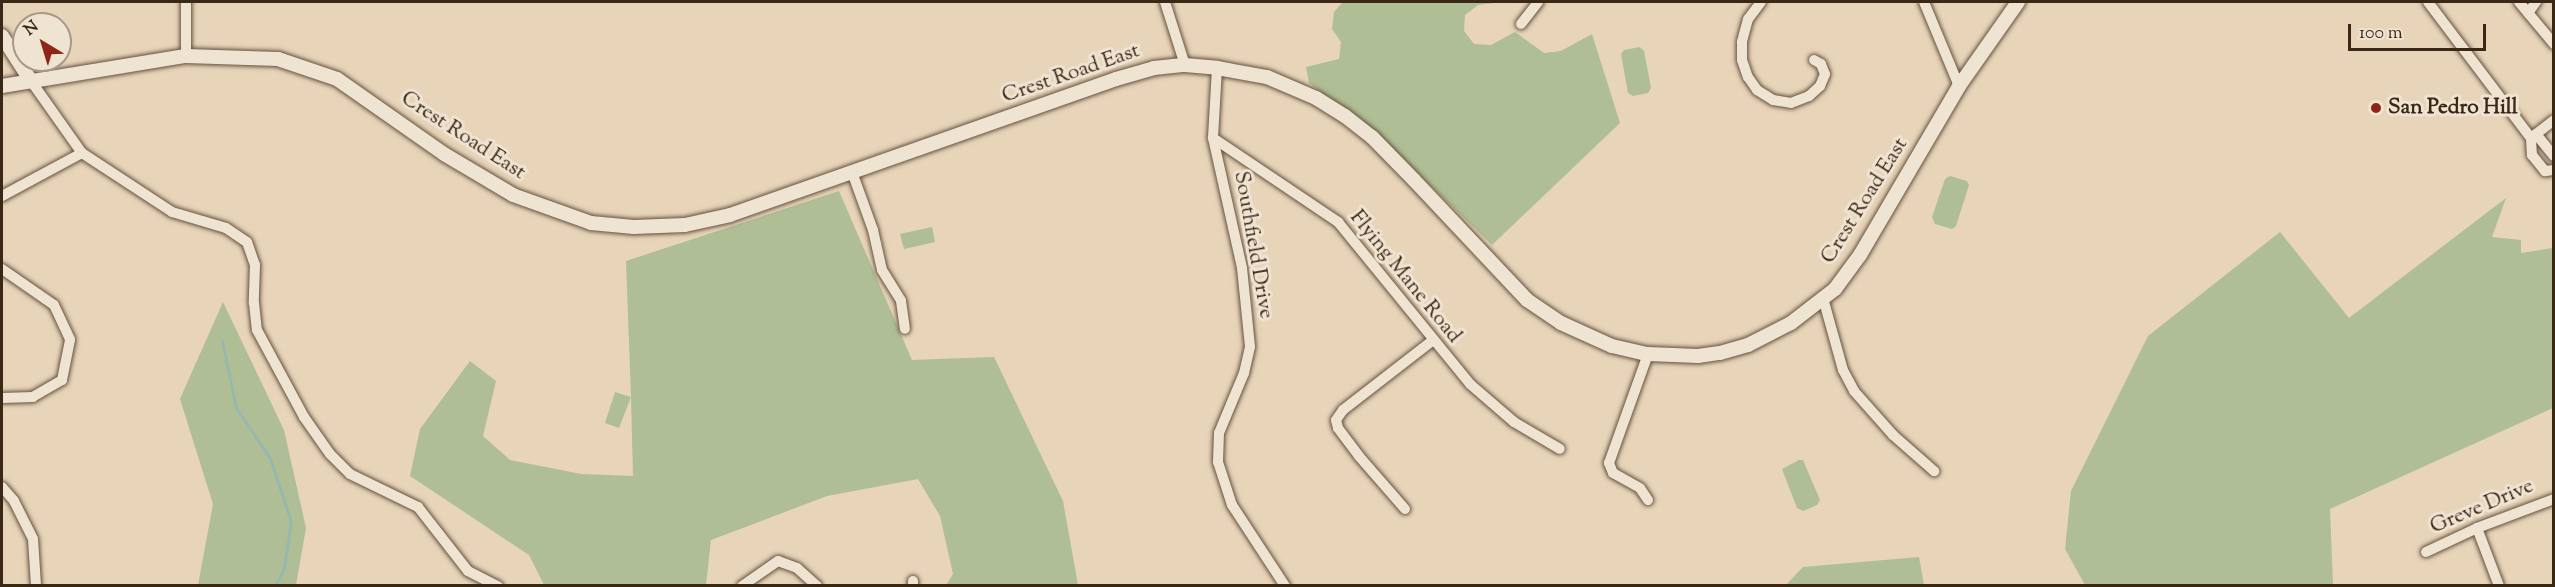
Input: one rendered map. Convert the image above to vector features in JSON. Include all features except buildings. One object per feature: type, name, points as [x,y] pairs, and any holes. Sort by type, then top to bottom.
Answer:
[{"type":"street","points":[[186,2],[186,56]]},
{"type":"street","points":[[1165,2],[1185,65]]},
{"type":"street","points":[[1521,24],[1538,2]]},
{"type":"street","points":[[1761,2],[1748,19],[1742,42],[1742,60],[1748,77],[1757,90],[1773,100],[1791,102],[1809,96],[1820,86],[1825,74],[1821,64],[1814,60]]},
{"type":"street","points":[[1924,2],[1959,86]]},
{"type":"street","name":"Crest Road East","points":[[2,86],[186,56],[278,59],[318,71],[356,90],[444,154],[513,195],[601,225],[629,227],[685,225],[730,215],[1116,79],[1154,68],[1185,65],[1217,68],[1267,77],[1316,98],[1345,116],[1414,180],[1527,300],[1560,323],[1612,346],[1648,354],[1698,356],[1720,354],[1748,345],[1791,324],[1835,289],[1860,255],[1959,86],[2018,2]]},
{"type":"street","points":[[2428,2],[2533,136],[2553,156]]},
{"type":"street","points":[[2519,2],[2553,44]]},
{"type":"street","points":[[2528,13],[2536,2]]},
{"type":"street","points":[[2,36],[82,153],[172,212],[226,228],[246,242],[255,265],[254,303],[257,330],[304,417],[330,454],[350,474],[418,507],[468,571],[498,585]]},
{"type":"street","name":"Southfield Drive","points":[[1217,68],[1213,138],[1242,268],[1250,347],[1244,373],[1220,433],[1218,462],[1232,505],[1285,585]]},
{"type":"street","points":[[2553,120],[2533,136],[2532,155],[2546,171],[2553,170]]},
{"type":"street","name":"Flying Mane Road","points":[[1213,138],[1338,222],[1368,256],[1450,363],[1491,404],[1514,422],[1560,449]]},
{"type":"street","points":[[2,196],[82,153]]},
{"type":"street","points":[[852,172],[873,230],[882,270],[901,301],[904,329]]},
{"type":"street","points":[[2,269],[54,305],[70,340],[62,380],[33,397],[2,398]]},
{"type":"street","points":[[1823,298],[1843,370],[1854,391],[1893,435],[1934,471]]},
{"type":"street","points":[[1405,509],[1359,456],[1338,428],[1336,420],[1343,410],[1432,341]]},
{"type":"street","points":[[1648,354],[1609,463],[1613,474],[1640,488],[1648,500]]},
{"type":"street","points":[[2,487],[14,501],[33,539],[36,585]]},
{"type":"street","name":"Greve Drive","points":[[2426,552],[2477,528],[2553,499]]},
{"type":"street","points":[[2477,528],[2499,585]]},
{"type":"street","points":[[742,585],[778,561],[797,568],[817,585]]},
{"type":"green space","points":[[1343,2],[1502,2],[1478,5],[1465,15],[1464,31],[1474,44],[1491,45],[1515,32],[1544,53],[1561,51],[1592,34],[1620,123],[1492,245],[1375,132],[1309,83],[1306,67],[1339,59],[1341,42],[1332,29],[1334,12]]},
{"type":"green space","points":[[1640,47],[1644,51],[1651,88],[1648,93],[1633,96],[1628,93],[1621,54],[1624,50]]},
{"type":"green space","points":[[1950,176],[1967,181],[1969,185],[1956,226],[1952,229],[1935,224],[1932,217],[1945,179]]},
{"type":"green space","points":[[839,191],[912,360],[994,357],[1063,501],[1078,585],[946,585],[953,574],[940,516],[918,479],[827,496],[711,540],[706,585],[544,585],[529,555],[410,476],[420,429],[470,361],[496,381],[483,436],[510,460],[581,474],[633,476],[626,261]]},
{"type":"green space","points":[[2506,198],[2492,237],[2521,240],[2521,253],[2553,248],[2553,408],[2330,509],[2333,585],[2085,585],[2065,549],[2071,491],[2148,336],[2280,232],[2349,318]]},
{"type":"green space","points":[[932,227],[935,242],[904,249],[900,234]]},
{"type":"green space","points":[[223,302],[284,430],[306,528],[296,585],[198,585],[213,504],[180,399]]},
{"type":"green space","points":[[615,392],[631,397],[619,428],[605,423]]},
{"type":"green space","points":[[1803,460],[1820,500],[1817,505],[1803,511],[1797,508],[1782,469]]},
{"type":"green space","points":[[1919,557],[1924,585],[1786,585],[1803,567]]},
{"type":"waterway","points":[[222,341],[236,408],[270,458],[291,521],[284,568],[275,586]]},
{"type":"place","name":"San Pedro Hill","points":[[2376,108]]}]
